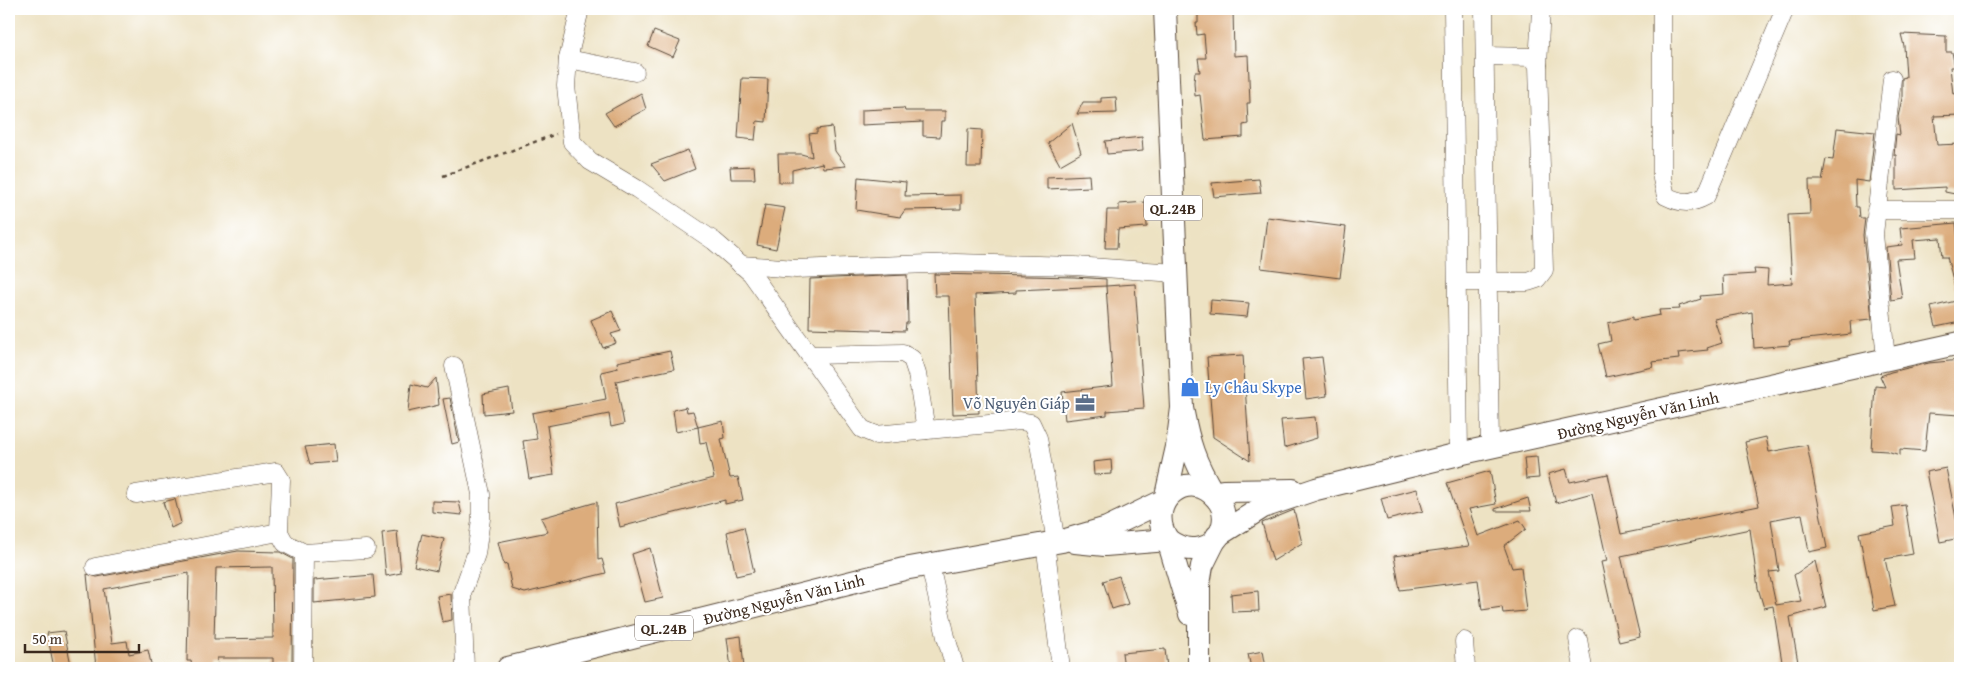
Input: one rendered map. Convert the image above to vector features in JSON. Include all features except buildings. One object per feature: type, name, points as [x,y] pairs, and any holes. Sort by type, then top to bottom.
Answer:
[{"type":"main road","name":"QL.24B","points":[[1165,9],[1182,408]]},
{"type":"main road","name":"Đường Nguyễn Văn Linh","points":[[1217,536],[1263,507],[1316,489],[1459,454],[1960,343]]},
{"type":"main road","points":[[1182,408],[1196,465],[1213,494],[1220,502],[1223,513],[1223,523],[1202,566],[1199,584],[1199,668]]},
{"type":"main road","points":[[1182,408],[1177,446],[1165,500],[1160,510],[1160,521],[1184,587],[1198,645]]},
{"type":"main road","name":"QL.24B","points":[[1165,500],[1172,492],[1182,487],[1193,485],[1204,488],[1213,494]]},
{"type":"main road","name":"Đường Nguyễn Văn Linh","points":[[1213,494],[1223,491],[1316,489]]},
{"type":"main road","name":"Đường Nguyễn Văn Linh","points":[[508,668],[904,569],[1054,542],[1107,528],[1165,500]]},
{"type":"main road","name":"QL.24B","points":[[1168,540],[1176,546],[1196,550],[1206,547],[1217,536]]},
{"type":"main road","name":"Đường Nguyễn Văn Linh","points":[[1054,542],[1105,545],[1168,540]]},
{"type":"street","points":[[580,9],[568,59],[566,86],[569,129],[572,142],[590,161],[637,188],[706,236],[751,273],[862,429],[876,435],[1020,421],[1030,424],[1038,438],[1054,542],[1061,668]]},
{"type":"street","points":[[1453,9],[1459,454]]},
{"type":"street","points":[[1484,9],[1490,448]]},
{"type":"street","points":[[1457,282],[1488,284],[1528,282],[1536,279],[1544,270],[1538,65],[1541,9]]},
{"type":"street","points":[[1662,9],[1662,179],[1666,196],[1679,203],[1694,202],[1706,196],[1785,9]]},
{"type":"street","points":[[1485,56],[1532,57],[1538,65]]},
{"type":"street","points":[[568,59],[635,72]]},
{"type":"street","points":[[1886,359],[1874,234],[1892,79]]},
{"type":"street","points":[[1876,210],[1960,210]]},
{"type":"street","points":[[741,265],[796,269],[955,263],[1075,266],[1176,273]]},
{"type":"street","points":[[811,355],[903,353],[912,360],[917,374],[926,430]]},
{"type":"street","points":[[454,366],[473,450],[481,511],[480,538],[461,598],[465,668]]},
{"type":"street","points":[[136,494],[276,472],[281,480],[278,532],[285,543],[304,553],[366,549]]},
{"type":"street","points":[[95,567],[278,532]]},
{"type":"street","points":[[303,668],[304,553]]},
{"type":"street","points":[[930,565],[946,637],[956,668]]},
{"type":"street","points":[[1578,639],[1583,668]]},
{"type":"street","points":[[1464,641],[1466,668]]},
{"type":"path","points":[[443,176],[569,129]]},
{"type":"place","name":"Ly Châu Skype","points":[[1190,387]]},
{"type":"place","name":"Võ Nguyên Giáp","points":[[1085,403]]}]
